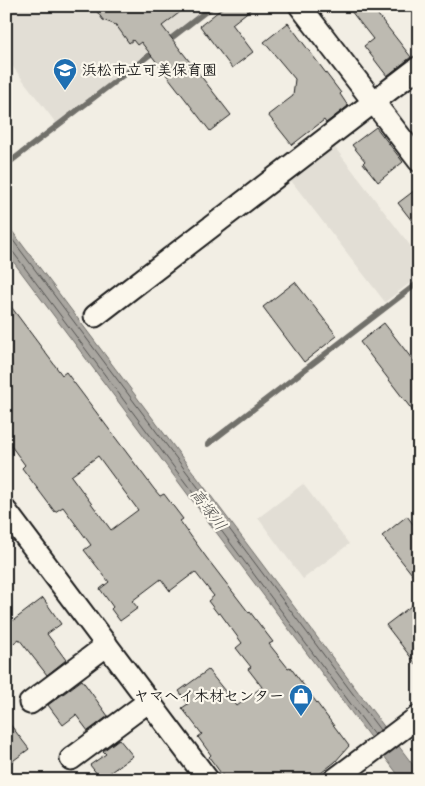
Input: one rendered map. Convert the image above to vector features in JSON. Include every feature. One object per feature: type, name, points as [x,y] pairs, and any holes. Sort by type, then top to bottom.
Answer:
[{"type":"street","points":[[300,6],[419,161]]},
{"type":"street","points":[[95,316],[419,67]]},
{"type":"street","points":[[6,510],[208,780]]},
{"type":"street","points":[[30,703],[107,645]]},
{"type":"street","points":[[71,759],[149,701]]},
{"type":"street","points":[[334,780],[419,716]]},
{"type":"shaded area","name":"浜松市立可美保育園","points":[[6,6],[208,6],[56,123],[6,58]]},
{"type":"shaded area","points":[[333,145],[419,257],[419,276],[385,302],[289,178]]},
{"type":"shaded area","points":[[303,484],[349,544],[303,579],[258,518]]},
{"type":"water","name":"高塚川","points":[[6,223],[419,773],[419,780],[402,780],[6,252]]},
{"type":"building","points":[[93,6],[188,6],[162,26],[231,115],[210,131],[141,42],[137,45],[133,40],[129,43],[116,25],[103,20]]},
{"type":"building","points":[[225,6],[255,6],[232,24],[253,52],[232,68],[200,26]]},
{"type":"building","points":[[347,6],[371,6],[411,57],[387,76],[364,46],[373,39]]},
{"type":"building","points":[[288,23],[341,93],[348,106],[326,123],[324,120],[292,145],[268,115],[293,96],[295,79],[264,42]]},
{"type":"building","points":[[376,127],[403,162],[378,182],[352,145]]},
{"type":"building","points":[[419,187],[419,230],[398,203]]},
{"type":"building","points":[[295,282],[337,336],[304,362],[263,307]]},
{"type":"building","points":[[6,300],[62,375],[66,372],[154,489],[160,496],[164,494],[183,519],[180,521],[206,557],[273,642],[269,644],[288,668],[290,667],[349,746],[335,762],[312,780],[226,780],[209,757],[211,755],[198,737],[202,734],[182,708],[188,704],[179,691],[208,670],[237,706],[262,687],[248,669],[251,667],[236,648],[242,643],[220,613],[218,614],[208,601],[214,596],[195,572],[170,591],[161,579],[132,601],[138,608],[120,621],[100,589],[109,582],[84,550],[91,545],[63,507],[55,512],[22,468],[25,465],[6,439]],"holes":[[[98,456],[138,510],[111,530],[71,476]]]},
{"type":"building","points":[[384,323],[419,368],[419,419],[360,342]]},
{"type":"building","points":[[407,516],[419,532],[419,583],[382,536]]},
{"type":"building","points":[[43,598],[61,624],[47,634],[66,660],[47,675],[19,639],[6,649],[6,626]]},
{"type":"building","points":[[419,600],[419,668],[386,625]]},
{"type":"building","points":[[82,680],[108,716],[88,731],[76,715],[63,725],[48,705]]},
{"type":"building","points":[[6,719],[29,749],[6,766]]},
{"type":"building","points":[[119,739],[133,756],[101,779],[90,765],[106,754],[103,751]]},
{"type":"waterway","points":[[165,43],[213,6]]},
{"type":"waterway","points":[[6,165],[156,50]]},
{"type":"waterway","points":[[208,444],[419,282]]},
{"type":"waterway","points":[[415,736],[419,733]]},
{"type":"place","name":"浜松市立可美保育園","points":[[65,91]]},
{"type":"place","name":"ヤマヘイ木材センター","points":[[301,717]]}]
